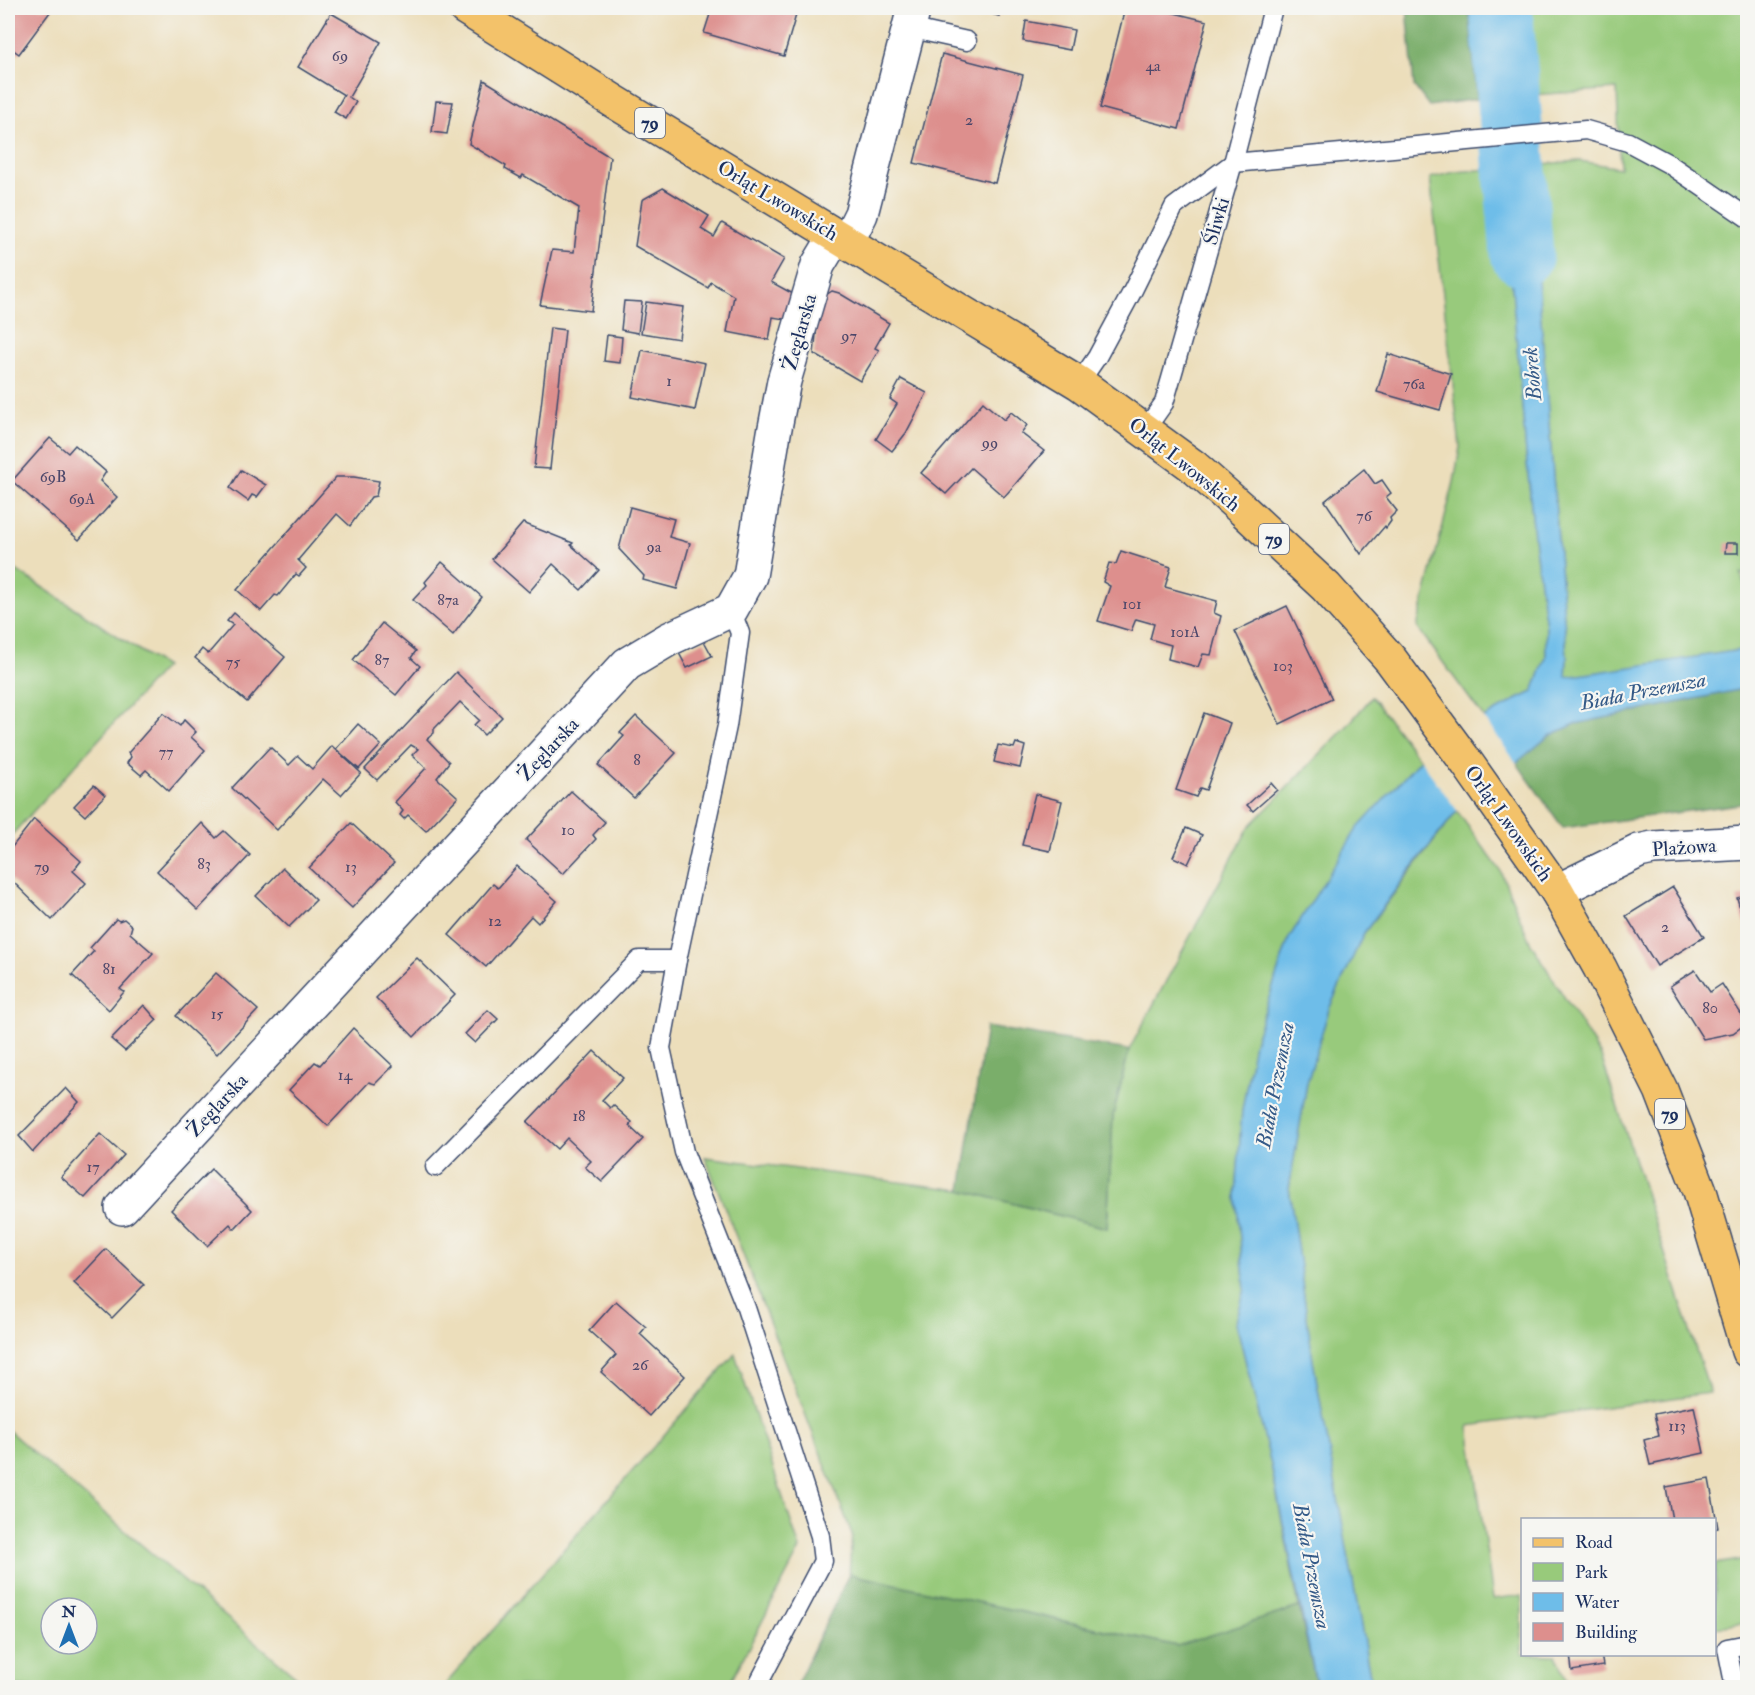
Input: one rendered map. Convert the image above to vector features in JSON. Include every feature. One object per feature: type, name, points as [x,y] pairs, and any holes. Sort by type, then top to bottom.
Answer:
[{"type":"main road","name":"Orląt Lwowskich","points":[[465,8],[615,102],[1079,383],[1193,466],[1244,510],[1326,588],[1391,660],[1557,891],[1600,968],[1661,1090],[1700,1191],[1748,1352]]},
{"type":"street","points":[[842,238],[861,214],[911,18]]},
{"type":"street","name":"Żeglarska","points":[[122,1208],[627,664],[669,639],[731,610],[750,576],[784,381],[818,265],[842,238]]},
{"type":"street","name":"Plażowa","points":[[1557,891],[1639,851],[1653,848],[1748,843]]},
{"type":"lane","name":"Śliwki","points":[[1145,430],[1164,403],[1233,163],[1273,8]]},
{"type":"lane","points":[[911,18],[967,42]]},
{"type":"lane","points":[[1079,383],[1132,292],[1174,207],[1233,163],[1586,130],[1628,142],[1669,164],[1748,218]]},
{"type":"lane","points":[[731,610],[740,633],[727,726],[677,960],[661,1048],[684,1152],[746,1308],[820,1536],[823,1562],[756,1688]]},
{"type":"lane","points":[[435,1167],[639,960],[677,960]]},
{"type":"lane","points":[[1734,1688],[1727,1648],[1748,1644]]},
{"type":"green space","points":[[1407,8],[1469,8],[1477,99],[1429,106],[1414,86]]},
{"type":"green space","points":[[1469,8],[1747,8],[1748,573],[1741,574],[1747,591],[1747,649],[1566,678],[1567,657],[1529,165],[1580,161],[1620,168],[1617,89],[1477,99]]},
{"type":"green space","points":[[1502,168],[1526,453],[1546,626],[1546,657],[1533,692],[1484,718],[1417,627],[1454,482],[1460,447],[1430,178],[1455,172]]},
{"type":"green space","points":[[8,565],[165,667],[8,839]]},
{"type":"green space","points":[[1747,688],[1747,803],[1563,828],[1516,762],[1549,736],[1575,724]]},
{"type":"green space","points":[[1372,697],[1420,760],[1357,830],[1289,938],[1254,1043],[1242,1111],[1236,1196],[1245,1289],[1236,1322],[1270,1460],[1299,1607],[1178,1646],[849,1574],[852,1534],[705,1157],[961,1190],[1107,1228],[1113,1116],[1129,1050],[1249,827]]},
{"type":"green space","points":[[1457,811],[1500,870],[1530,942],[1601,1056],[1710,1393],[1469,1426],[1493,1599],[1521,1595],[1521,1656],[1556,1656],[1570,1687],[1372,1687],[1313,1361],[1289,1188],[1307,1083],[1329,1009],[1364,933]]},
{"type":"green space","points":[[986,1027],[1129,1050],[1113,1116],[1107,1228],[961,1190]]},
{"type":"green space","points":[[735,1354],[800,1549],[728,1687],[443,1687]]},
{"type":"green space","points":[[8,1430],[48,1465],[308,1687],[8,1687]]},
{"type":"green space","points":[[1747,1559],[1747,1623],[1716,1627],[1716,1564]]},
{"type":"green space","points":[[849,1574],[1177,1646],[1299,1607],[1317,1687],[795,1688]]},
{"type":"water","name":"Biała Przemsza","points":[[1529,165],[1567,657],[1566,677],[1747,649],[1747,688],[1575,724],[1549,736],[1457,811],[1364,933],[1329,1009],[1307,1083],[1289,1188],[1313,1361],[1372,1687],[1317,1687],[1270,1460],[1236,1322],[1245,1289],[1236,1196],[1242,1111],[1254,1043],[1289,938],[1357,829],[1420,760],[1484,718],[1533,692],[1546,657],[1546,626],[1526,453],[1502,168]]},
{"type":"pier","points":[[1482,716],[1518,765],[1459,813],[1419,758]]},
{"type":"building","points":[[8,8],[53,8],[19,54],[8,46]]},
{"type":"building","points":[[712,8],[798,8],[784,56],[704,33]]},
{"type":"building","points":[[969,8],[1001,8],[999,16]]},
{"type":"building","points":[[1125,8],[1154,8],[1207,21],[1179,129],[1100,108]]},
{"type":"building","points":[[331,13],[381,42],[349,97],[356,102],[346,119],[334,112],[344,95],[298,67]]},
{"type":"building","points":[[1026,21],[1074,30],[1070,50],[1023,41]]},
{"type":"building","points":[[942,54],[1023,75],[995,183],[914,163]]},
{"type":"building","points":[[484,80],[610,157],[591,311],[540,305],[552,250],[574,252],[579,208],[523,175],[521,178],[505,169],[506,166],[469,144]]},
{"type":"building","points":[[436,101],[453,102],[447,134],[432,132]]},
{"type":"building","points":[[663,188],[709,216],[701,229],[714,237],[722,223],[784,259],[771,282],[795,295],[790,320],[773,317],[769,340],[727,332],[734,296],[711,282],[708,288],[635,246],[642,200]]},
{"type":"building","points":[[832,291],[889,323],[875,348],[879,350],[860,381],[814,354],[819,306],[823,297]]},
{"type":"building","points":[[624,301],[642,302],[638,333],[621,330]]},
{"type":"building","points":[[646,302],[683,307],[679,339],[641,333]]},
{"type":"building","points":[[550,328],[565,330],[550,469],[534,468]]},
{"type":"building","points":[[607,335],[622,337],[620,363],[604,361]]},
{"type":"building","points":[[642,350],[705,363],[695,410],[632,397]]},
{"type":"building","points":[[1388,354],[1451,374],[1440,410],[1377,392]]},
{"type":"building","points":[[901,379],[927,393],[906,433],[892,451],[876,439],[897,404],[890,399]]},
{"type":"building","points":[[983,402],[1004,420],[1011,412],[1027,425],[1021,433],[1044,451],[1004,497],[971,468],[946,494],[921,473]]},
{"type":"building","points":[[50,438],[68,453],[75,445],[106,472],[100,481],[117,497],[79,540],[12,481]]},
{"type":"building","points":[[1364,469],[1375,484],[1382,480],[1391,493],[1386,497],[1397,511],[1390,518],[1391,521],[1386,528],[1385,526],[1361,554],[1325,501]]},
{"type":"building","points":[[241,470],[266,485],[257,497],[252,495],[248,501],[230,488]]},
{"type":"building","points":[[336,477],[379,481],[376,496],[371,497],[350,526],[337,514],[298,560],[306,568],[299,576],[296,574],[278,596],[275,595],[261,611],[237,590]]},
{"type":"building","points":[[630,507],[674,519],[669,537],[690,543],[677,589],[643,580],[644,576],[619,549]]},
{"type":"building","points":[[523,523],[573,543],[571,545],[599,570],[581,590],[553,564],[529,592],[492,559]]},
{"type":"building","points":[[1726,543],[1738,543],[1738,553],[1725,553]]},
{"type":"building","points":[[1121,551],[1171,567],[1165,587],[1217,601],[1214,613],[1221,616],[1211,655],[1203,654],[1198,667],[1168,659],[1171,645],[1150,639],[1154,624],[1136,619],[1131,631],[1098,621],[1110,586],[1103,582],[1109,563],[1116,564]]},
{"type":"building","points":[[442,562],[482,597],[453,635],[413,600],[427,585],[425,582]]},
{"type":"building","points":[[1287,606],[1332,699],[1280,724],[1235,631]]},
{"type":"building","points":[[234,613],[285,657],[247,702],[195,658],[202,649],[208,654],[233,625],[227,621]]},
{"type":"building","points":[[382,623],[416,651],[411,658],[420,666],[396,695],[353,660]]},
{"type":"building","points":[[704,641],[712,656],[687,668],[679,653]]},
{"type":"building","points":[[456,672],[502,717],[484,735],[474,725],[479,720],[460,702],[427,739],[449,762],[437,778],[458,797],[426,831],[408,815],[404,819],[400,815],[403,811],[395,802],[426,768],[412,755],[418,749],[411,745],[377,780],[365,769]]},
{"type":"building","points":[[163,713],[180,726],[184,720],[196,732],[191,737],[205,750],[169,791],[146,770],[141,775],[127,763],[131,757],[128,753]]},
{"type":"building","points":[[1204,713],[1230,723],[1206,790],[1200,788],[1196,797],[1176,790]]},
{"type":"building","points":[[636,716],[676,753],[634,798],[598,765],[624,736],[620,733]]},
{"type":"building","points":[[358,724],[381,745],[359,769],[336,749]]},
{"type":"building","points":[[1016,743],[1025,746],[1020,768],[994,762],[998,745],[1014,748]]},
{"type":"building","points":[[332,746],[361,773],[341,795],[323,779],[277,830],[232,788],[270,747],[289,765],[298,756],[312,769]]},
{"type":"building","points":[[1271,783],[1277,790],[1253,811],[1247,805]]},
{"type":"building","points":[[94,785],[105,795],[85,816],[74,806]]},
{"type":"building","points":[[571,791],[605,822],[593,835],[596,839],[563,874],[526,840]]},
{"type":"building","points":[[1035,794],[1062,801],[1050,851],[1022,845]]},
{"type":"building","points":[[34,819],[81,861],[73,871],[86,883],[52,920],[8,877],[8,852]]},
{"type":"building","points":[[202,823],[216,838],[224,831],[250,855],[198,910],[157,871]]},
{"type":"building","points":[[351,823],[394,863],[352,908],[309,868]]},
{"type":"building","points":[[1186,828],[1202,835],[1188,864],[1173,857]]},
{"type":"building","points":[[517,866],[557,901],[538,923],[531,916],[486,967],[449,935],[493,884],[498,888]]},
{"type":"building","points":[[283,868],[316,900],[289,927],[256,896]]},
{"type":"building","points":[[1673,887],[1704,937],[1657,966],[1626,916]]},
{"type":"building","points":[[1748,895],[1748,931],[1747,931],[1737,898]]},
{"type":"building","points":[[116,919],[119,921],[124,919],[132,926],[130,933],[153,953],[120,989],[124,992],[109,1010],[72,975],[94,951],[90,948]]},
{"type":"building","points":[[417,958],[455,995],[414,1037],[376,998]]},
{"type":"building","points":[[1695,970],[1710,992],[1722,984],[1747,1023],[1733,1033],[1703,1039],[1670,986]]},
{"type":"building","points":[[216,973],[258,1010],[217,1054],[176,1016]]},
{"type":"building","points":[[144,1005],[157,1020],[125,1051],[111,1039]]},
{"type":"building","points":[[488,1010],[498,1019],[475,1043],[465,1034]]},
{"type":"building","points":[[353,1028],[393,1066],[375,1084],[369,1082],[328,1126],[289,1090],[315,1062],[320,1065]]},
{"type":"building","points":[[594,1051],[623,1078],[602,1100],[610,1108],[613,1105],[632,1122],[629,1126],[643,1139],[602,1182],[585,1167],[591,1161],[567,1138],[557,1149],[527,1122]]},
{"type":"building","points":[[66,1088],[79,1102],[33,1152],[19,1136]]},
{"type":"building","points":[[100,1134],[124,1155],[85,1198],[61,1177]]},
{"type":"building","points":[[211,1169],[252,1210],[234,1229],[230,1224],[207,1246],[171,1210]]},
{"type":"building","points":[[106,1249],[144,1285],[112,1318],[74,1283]]},
{"type":"building","points":[[616,1301],[646,1327],[640,1334],[685,1376],[649,1416],[601,1372],[616,1355],[589,1331]]},
{"type":"building","points":[[1694,1406],[1704,1453],[1650,1465],[1644,1440],[1659,1436],[1654,1414]]},
{"type":"building","points":[[1709,1479],[1718,1528],[1716,1528],[1716,1518],[1672,1518],[1666,1487]]},
{"type":"building","points":[[1570,1656],[1601,1656],[1603,1666],[1572,1671]]},
{"type":"waterway","name":"Bobrek","points":[[1501,8],[1522,254]]}]
